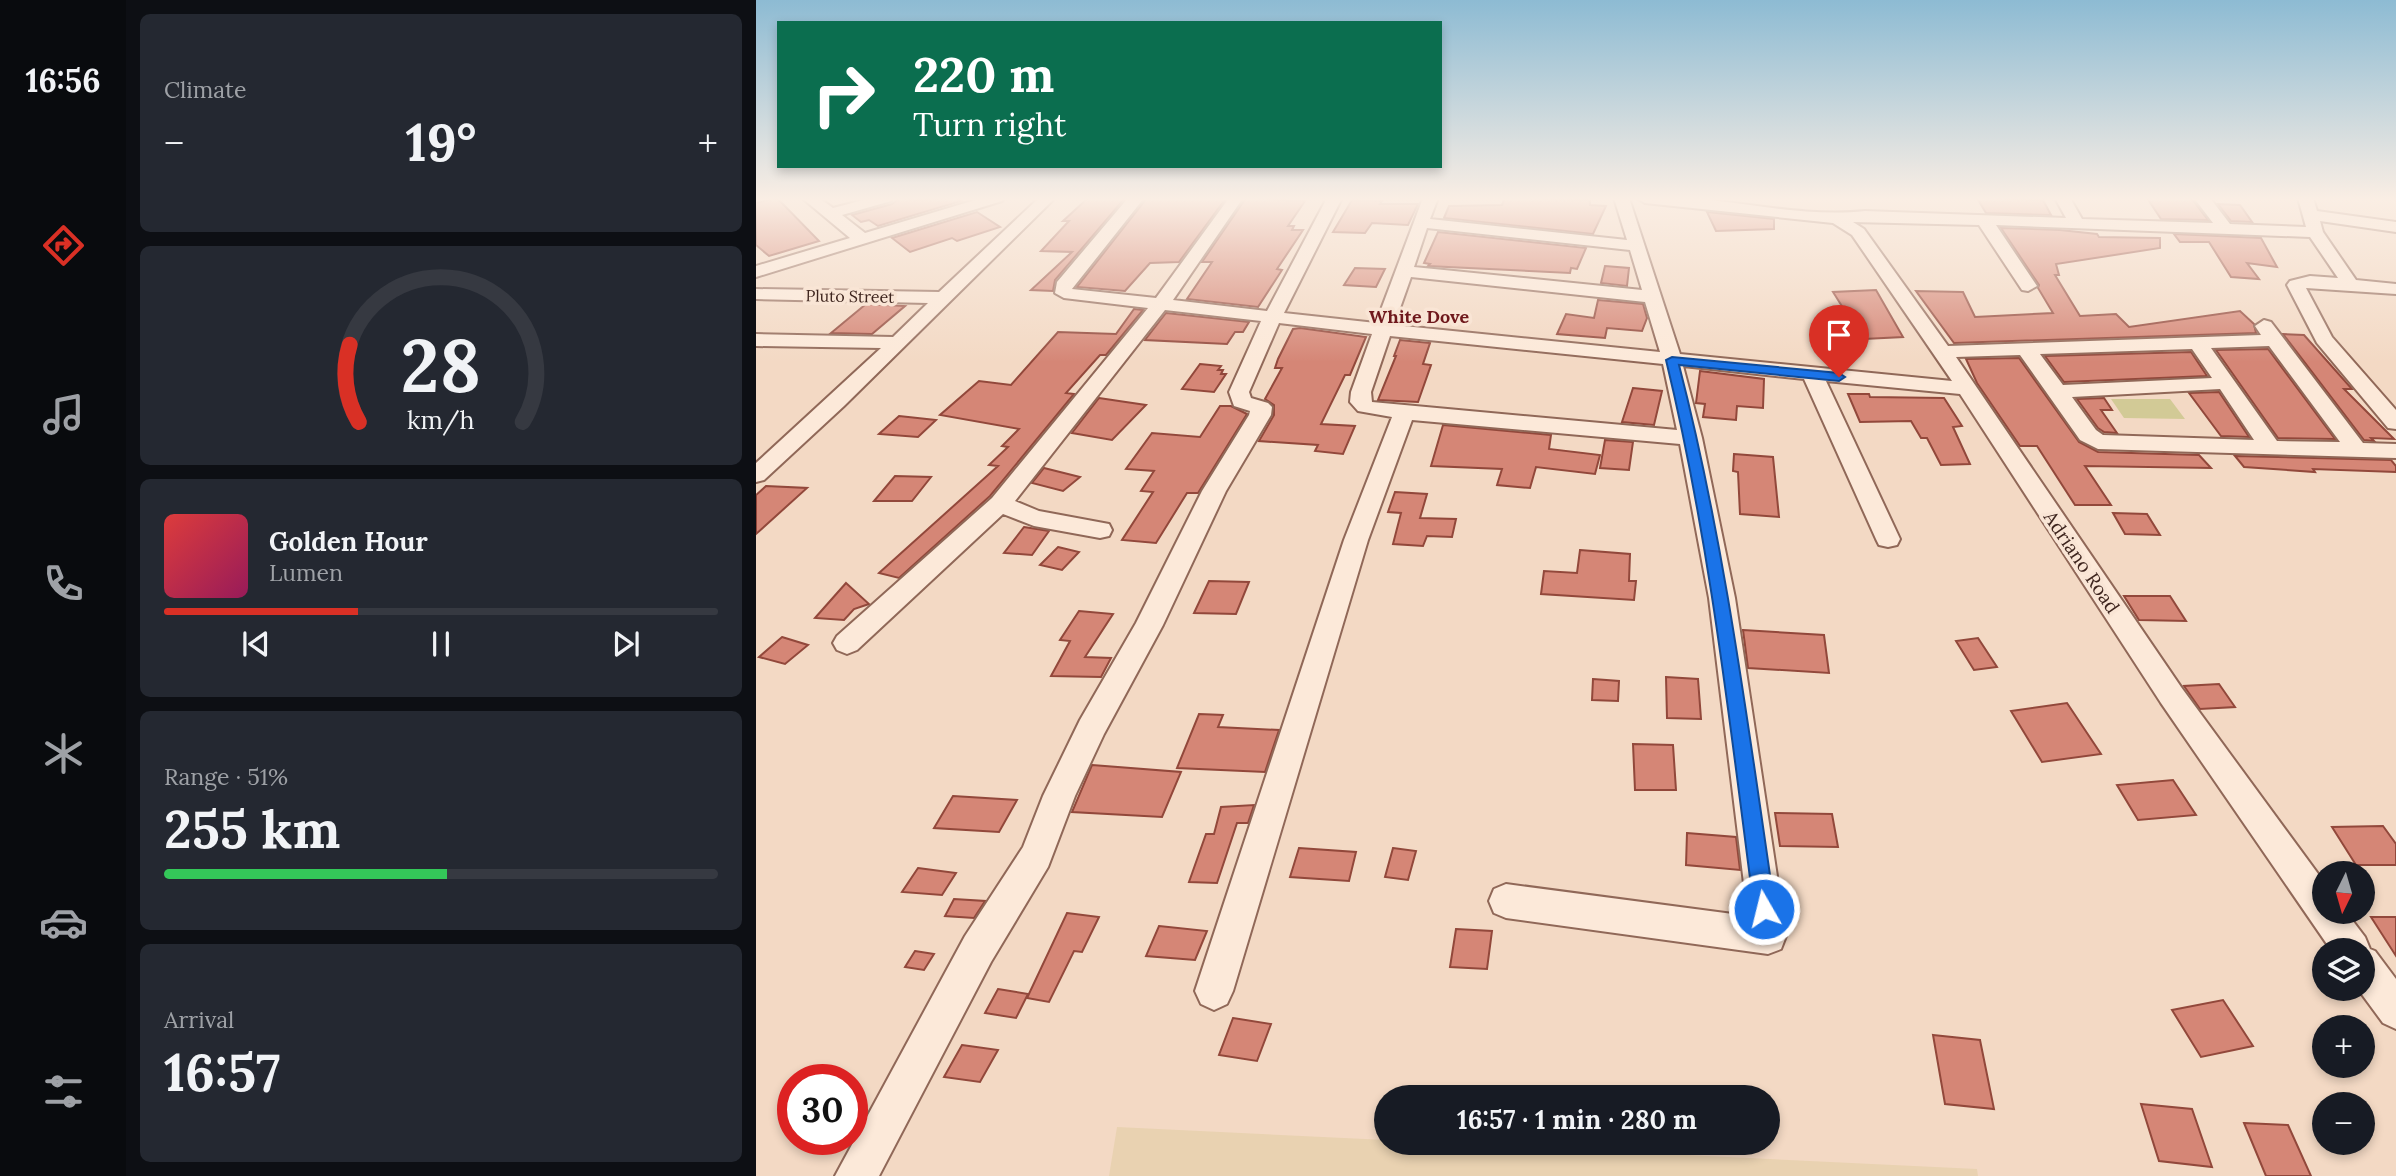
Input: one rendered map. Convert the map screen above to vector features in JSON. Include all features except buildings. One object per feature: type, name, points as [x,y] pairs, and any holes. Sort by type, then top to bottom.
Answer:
[{"type":"street","points":[[756,272],[817,253]]},
{"type":"street","points":[[756,475],[991,253]]},
{"type":"street","points":[[1090,253],[1063,286],[1062,291],[1072,295],[1385,330],[1968,389]]},
{"type":"street","points":[[847,643],[1000,504],[1160,305],[1197,253]]},
{"type":"street","points":[[856,1176],[978,949],[1036,856],[1059,796],[1091,729],[1149,625],[1214,491],[1260,415],[1261,407],[1241,402],[1239,392],[1273,316],[1306,253]]},
{"type":"street","points":[[1410,253],[1361,393],[1361,401],[1365,407],[1404,413],[1691,438]]},
{"type":"street","points":[[1506,901],[1768,936],[1721,598],[1691,438],[1672,360],[1639,253]]},
{"type":"street","name":"Adriano Road","points":[[1873,253],[1968,389],[2171,695],[2312,894]]},
{"type":"street","points":[[2006,253],[2028,286]]},
{"type":"street","points":[[2329,253],[2351,285]]},
{"type":"street","points":[[1404,271],[1653,297]]},
{"type":"street","points":[[2396,289],[2310,281],[2297,285],[2324,340],[2396,423]]},
{"type":"street","name":"Pluto Street","points":[[756,294],[945,298]]},
{"type":"street","points":[[1943,352],[2198,343],[2269,332],[2356,449]]},
{"type":"street","points":[[756,340],[898,343]]},
{"type":"street","points":[[2198,343],[2269,445]]},
{"type":"street","points":[[2025,349],[2088,435],[2104,443],[2269,445],[2396,451]]},
{"type":"street","points":[[1813,375],[1888,539]]},
{"type":"street","points":[[2057,392],[2226,383]]},
{"type":"street","points":[[1214,991],[1356,540],[1404,413]]},
{"type":"street","points":[[1000,504],[1034,518],[1100,530]]},
{"type":"street","points":[[2375,982],[2396,1010]]},
{"type":"shaded area","points":[[2111,399],[2170,399],[2185,419],[2124,418]]},
{"type":"shaded area","points":[[1117,1127],[1374,1139],[1374,1155],[1687,1155],[1977,1169],[1978,1176],[1109,1176]]},
{"type":"district","name":"White Dove","points":[[1419,317]]},
{"type":"route","points":[[1764,909],[1721,598],[1691,438],[1672,360],[1839,377]]}]
